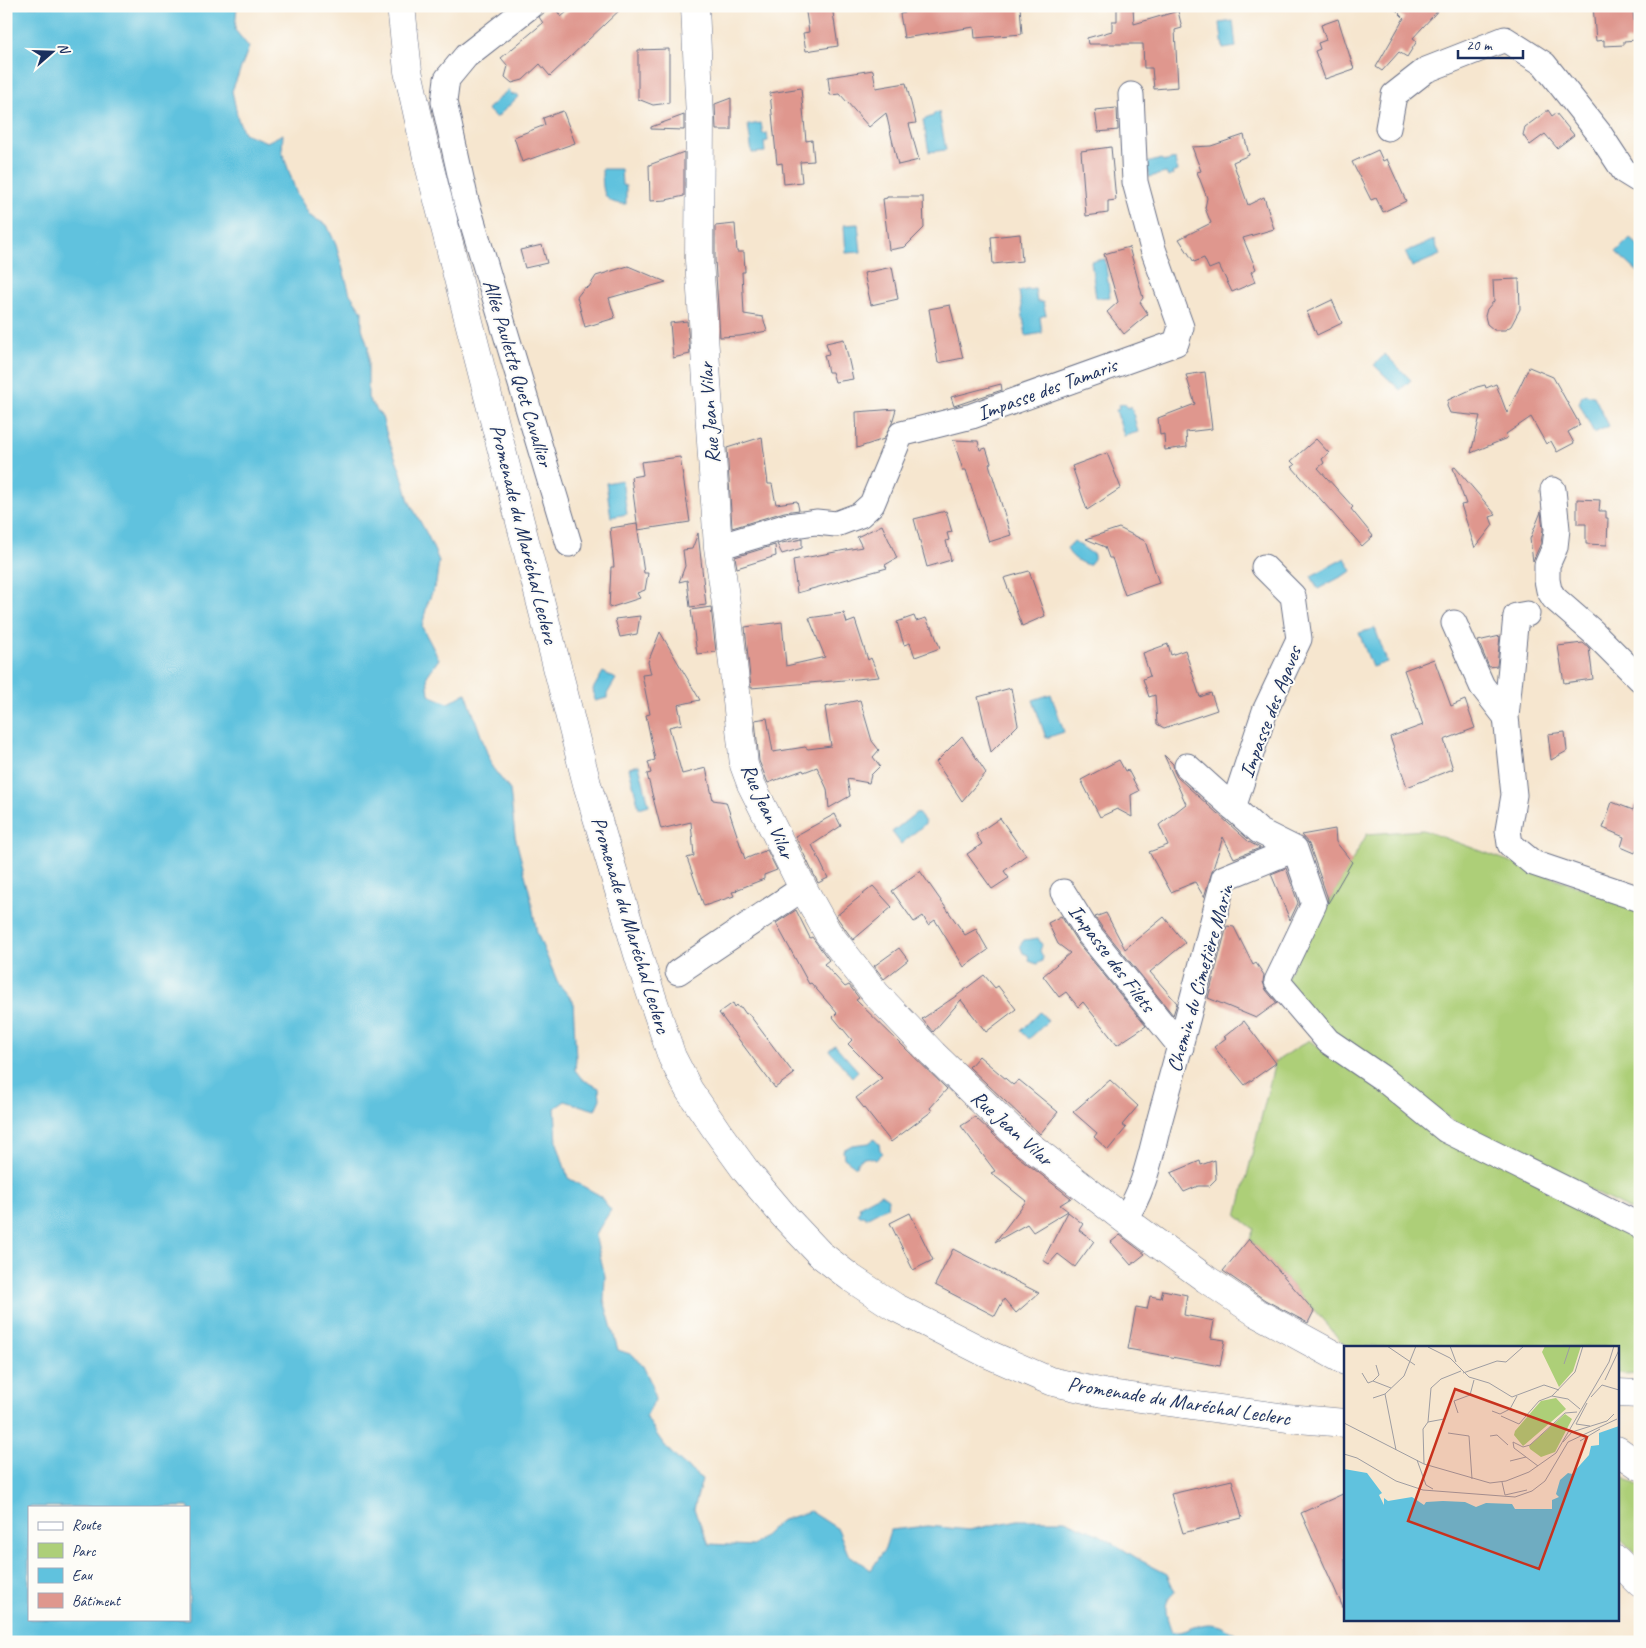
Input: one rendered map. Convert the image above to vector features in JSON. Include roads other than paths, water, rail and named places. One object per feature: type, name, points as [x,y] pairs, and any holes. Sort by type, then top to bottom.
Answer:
[{"type":"main road","name":"Promenade du Maréchal Leclerc","points":[[401,6],[408,71],[440,208],[587,784],[656,1014],[672,1057],[688,1090],[746,1172],[820,1254],[851,1278],[896,1307],[988,1354],[1050,1381],[1103,1393],[1287,1418],[1344,1422]]},
{"type":"main road","name":"Rue Jean Vilar","points":[[695,6],[700,119],[699,260],[718,546],[744,765],[751,784],[828,933],[876,994],[933,1054],[1020,1139],[1206,1279],[1258,1314],[1344,1360]]},
{"type":"main road","points":[[1618,1393],[1640,1394]]},
{"type":"main road","points":[[1618,1451],[1640,1466]]},
{"type":"main road","points":[[1618,1561],[1640,1583]]},
{"type":"street","name":"Allée Paulette Quet Cavallier","points":[[530,6],[466,56],[447,79],[444,102],[466,201],[569,544]]},
{"type":"street","points":[[1388,128],[1394,95],[1426,70],[1505,39],[1544,64],[1599,133],[1624,171],[1640,179]]},
{"type":"street","name":"Impasse des Tamaris","points":[[718,546],[788,526],[816,522],[836,524],[860,515],[872,504],[901,434],[972,416],[1176,343],[1181,327],[1153,249],[1135,182],[1131,95]]},
{"type":"street","points":[[440,208],[466,201]]},
{"type":"street","points":[[1553,490],[1557,529],[1555,547],[1548,565],[1547,580],[1549,590],[1554,598],[1593,632],[1640,679]]},
{"type":"street","name":"Impasse des Agaves","points":[[1233,808],[1265,711],[1299,639],[1293,596],[1264,567]]},
{"type":"street","points":[[1518,612],[1506,717],[1514,795],[1508,830],[1510,844],[1533,863],[1640,899]]},
{"type":"street","points":[[1454,623],[1482,686],[1506,717]]},
{"type":"street","name":"Impasse des Agaves","points":[[1187,766],[1259,831],[1295,849]]},
{"type":"street","points":[[1295,849],[1314,904],[1278,981],[1328,1041],[1382,1078],[1446,1130],[1640,1226]]},
{"type":"street","name":"Chemin du Cimetière Marin","points":[[1124,1219],[1132,1209],[1143,1179],[1224,878],[1295,849]]},
{"type":"street","points":[[678,972],[804,888]]},
{"type":"street","name":"Impasse des Filets","points":[[1063,892],[1089,934],[1180,1047]]},
{"type":"water","points":[[6,6],[237,6],[235,30],[249,47],[232,91],[238,119],[244,133],[267,142],[283,134],[282,151],[296,192],[310,216],[327,225],[336,245],[350,294],[362,311],[362,328],[368,347],[368,398],[382,417],[409,501],[439,561],[436,583],[427,605],[422,627],[439,659],[427,676],[429,695],[448,703],[466,693],[492,767],[510,790],[515,836],[530,894],[537,933],[558,983],[573,1001],[575,1070],[582,1079],[599,1088],[600,1099],[595,1110],[565,1101],[555,1108],[557,1143],[568,1178],[599,1195],[611,1210],[595,1235],[605,1276],[604,1300],[618,1350],[633,1355],[643,1366],[651,1383],[655,1400],[646,1416],[658,1436],[684,1465],[702,1479],[694,1509],[709,1544],[753,1546],[780,1521],[810,1511],[838,1529],[848,1554],[871,1570],[885,1549],[890,1530],[928,1526],[969,1530],[1018,1520],[1065,1520],[1100,1535],[1167,1574],[1175,1592],[1170,1597],[1166,1606],[1172,1632],[1212,1624],[1224,1628],[1246,1642],[6,1642]]},
{"type":"water","points":[[1233,21],[1236,47],[1223,49],[1220,23]]},
{"type":"water","points":[[508,90],[513,95],[517,94],[519,96],[496,118],[487,109]]},
{"type":"water","points":[[939,112],[946,150],[929,152],[923,120]]},
{"type":"water","points":[[761,123],[763,134],[767,133],[768,141],[764,142],[765,152],[752,153],[748,125]]},
{"type":"water","points":[[1162,159],[1163,162],[1175,159],[1177,171],[1168,177],[1166,173],[1149,177],[1146,163]]},
{"type":"water","points":[[602,169],[621,169],[622,185],[626,186],[626,204],[612,201],[605,194]]},
{"type":"water","points":[[858,224],[861,252],[846,253],[844,225]]},
{"type":"water","points":[[1630,238],[1640,247],[1640,274],[1616,252]]},
{"type":"water","points":[[1434,240],[1440,255],[1412,267],[1405,252]]},
{"type":"water","points":[[1105,259],[1110,297],[1096,298],[1091,261]]},
{"type":"water","points":[[1035,289],[1037,302],[1043,302],[1046,315],[1040,317],[1042,333],[1026,336],[1019,291]]},
{"type":"water","points":[[1385,354],[1411,380],[1400,390],[1374,365]]},
{"type":"water","points":[[1586,394],[1594,396],[1609,426],[1594,433],[1579,403],[1582,396]]},
{"type":"water","points":[[1125,404],[1127,408],[1131,406],[1138,432],[1124,436],[1116,410],[1119,409],[1118,405]]},
{"type":"water","points":[[622,480],[627,514],[611,517],[606,483]]},
{"type":"water","points":[[1074,541],[1094,555],[1094,559],[1089,565],[1076,559],[1068,551],[1067,548]]},
{"type":"water","points":[[1345,558],[1352,571],[1318,589],[1311,576]]},
{"type":"water","points":[[1375,628],[1387,662],[1372,667],[1359,633]]},
{"type":"water","points":[[603,672],[616,679],[607,694],[607,698],[595,701],[593,689]]},
{"type":"water","points":[[1051,694],[1064,732],[1046,738],[1033,700]]},
{"type":"water","points":[[639,765],[649,805],[639,808],[629,768]]},
{"type":"water","points":[[917,812],[926,823],[901,844],[892,832]]},
{"type":"water","points":[[1038,938],[1042,945],[1040,951],[1043,957],[1042,961],[1037,964],[1029,961],[1028,955],[1023,953],[1020,945],[1024,940]]},
{"type":"water","points":[[1040,1012],[1048,1021],[1029,1039],[1021,1031]]},
{"type":"water","points":[[835,1045],[858,1071],[852,1077],[829,1050]]},
{"type":"water","points":[[874,1139],[879,1144],[880,1150],[883,1153],[876,1160],[864,1158],[857,1162],[856,1167],[844,1158],[843,1150],[852,1145],[869,1143]]},
{"type":"water","points":[[881,1194],[888,1199],[887,1207],[866,1218],[860,1216],[858,1213],[859,1206]]}]
